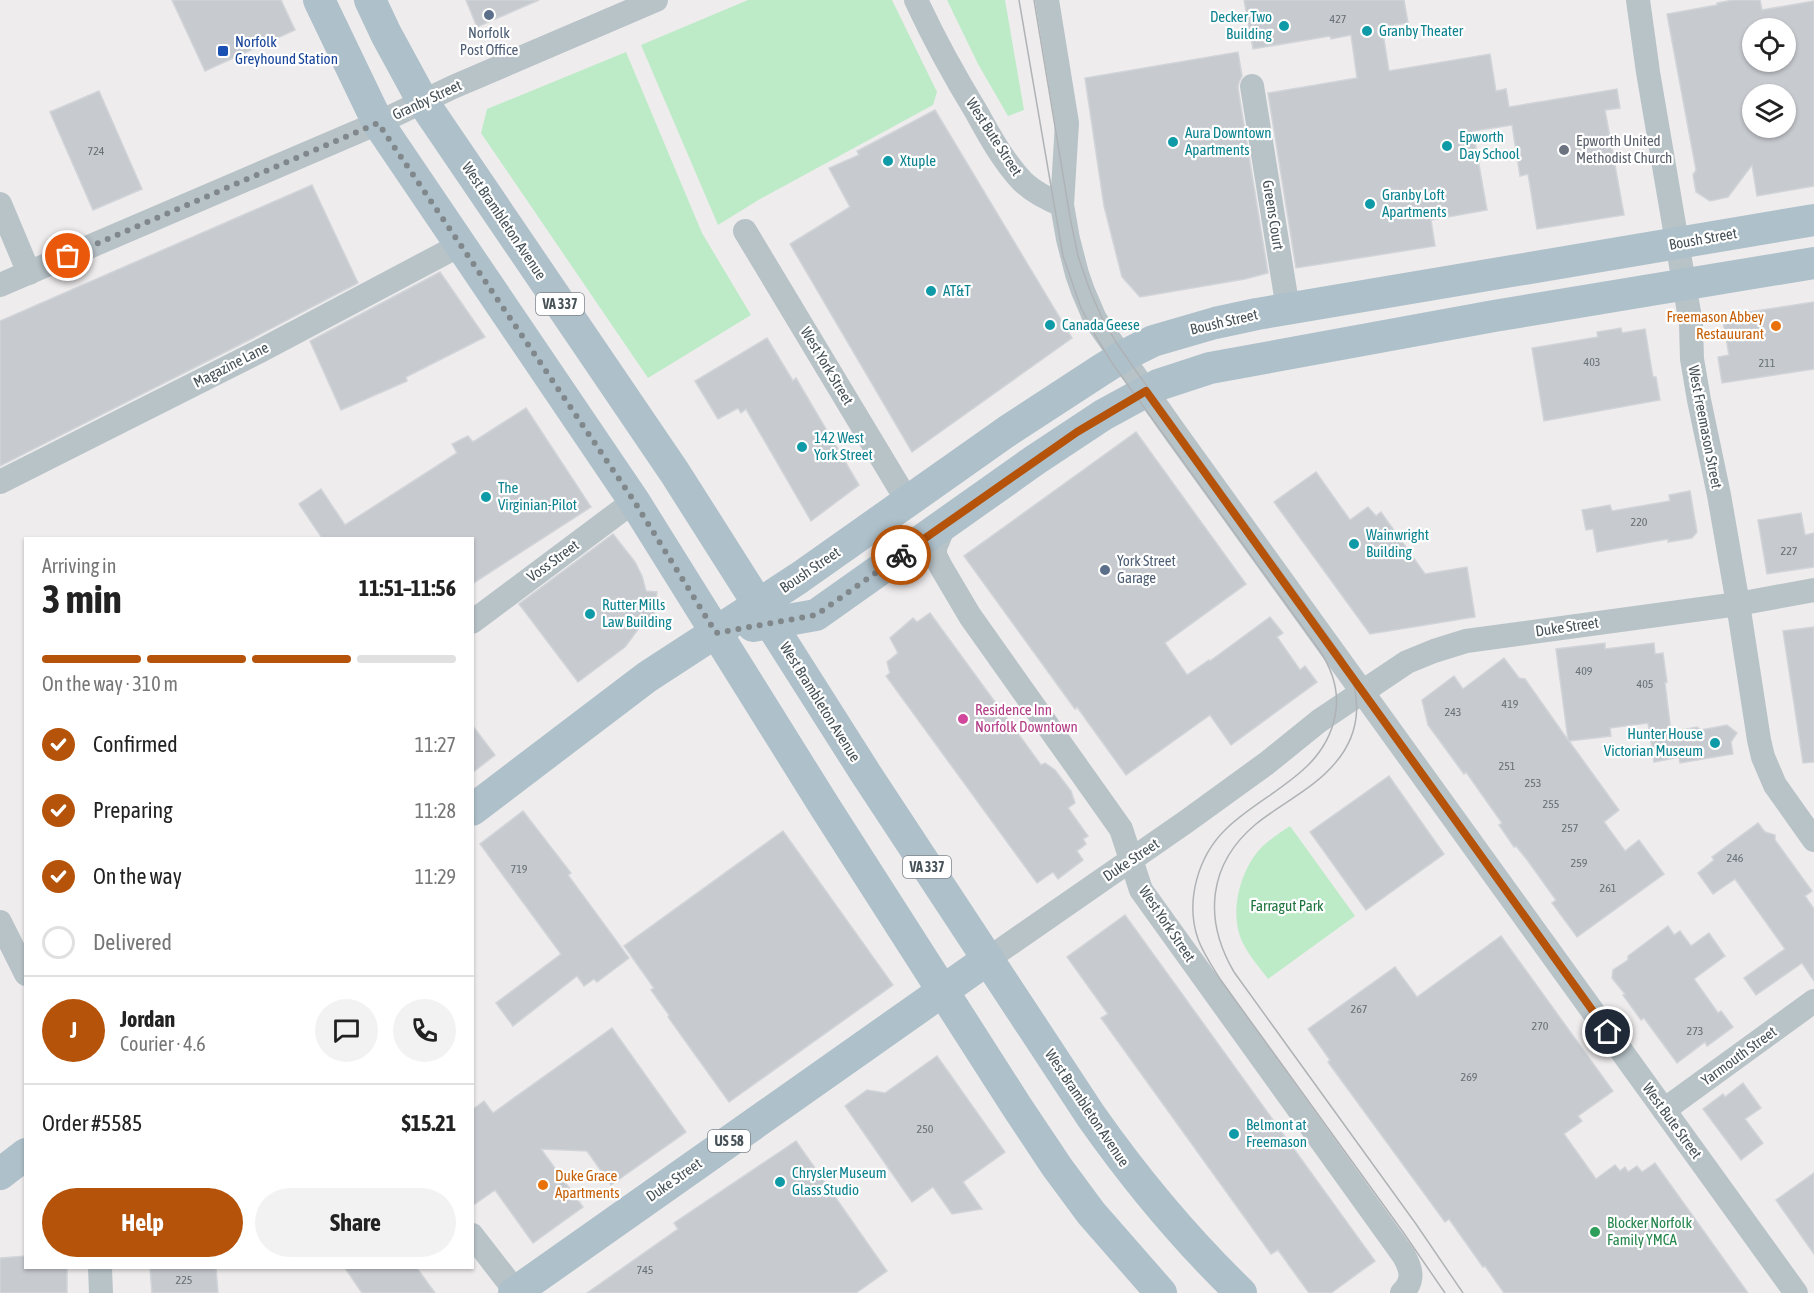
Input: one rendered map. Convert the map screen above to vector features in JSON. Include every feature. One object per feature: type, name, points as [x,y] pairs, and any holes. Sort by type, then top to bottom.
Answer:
[{"type":"main road","points":[[319,0],[378,123],[634,501],[825,807],[1033,1131],[1075,1192],[1110,1236],[1161,1293]]},
{"type":"main road","name":"West Brambleton Avenue","points":[[370,0],[423,102],[675,473],[866,774],[1091,1116],[1129,1169],[1173,1223],[1241,1293]]},
{"type":"main road","name":"Boush Street","points":[[474,808],[647,677],[716,633],[764,614],[908,502],[1014,427],[1122,357],[1153,341],[1235,318],[1814,220]]},
{"type":"main road","name":"Boush Street","points":[[764,614],[816,615],[1086,426],[1146,391],[1170,380],[1210,368],[1494,316],[1814,263]]},
{"type":"main road","name":"Duke Street","points":[[516,1293],[988,959]]},
{"type":"main road","points":[[0,1174],[24,1156]]},
{"type":"street","name":"Granby Street","points":[[0,285],[378,123],[453,87],[656,0]]},
{"type":"street","name":"West Bute Street","points":[[916,0],[969,101],[1005,160],[1023,182],[1034,191],[1062,205],[1072,255],[1083,291],[1095,319],[1796,1293]]},
{"type":"street","points":[[1047,0],[1067,123],[1062,205]]},
{"type":"street","name":"West Freemason Street","points":[[1645,1],[1677,243],[1691,324],[1692,359],[1738,604],[1759,740],[1763,757],[1775,785],[1814,840]]},
{"type":"street","name":"Greens Court","points":[[1252,86],[1288,309]]},
{"type":"street","points":[[0,204],[29,273]]},
{"type":"street","name":"West York Street","points":[[746,231],[908,502]]},
{"type":"street","name":"Magazine Lane","points":[[0,482],[260,351],[460,245]]},
{"type":"street","name":"Voss Street","points":[[474,620],[634,501]]},
{"type":"street","name":"West York Street","points":[[945,524],[936,544],[935,555],[970,616],[1121,829],[1141,890],[1404,1256],[1410,1269],[1406,1287]]},
{"type":"street","name":"Duke Street","points":[[988,959],[1241,783],[1319,721],[1407,662],[1467,641],[1738,604],[1814,590]]},
{"type":"street","points":[[0,921],[23,961]]},
{"type":"street","name":"Yarmouth Street","points":[[1664,1110],[1814,1001]]},
{"type":"street","points":[[474,1238],[516,1293]]},
{"type":"street","points":[[100,1269],[102,1293]]},
{"type":"green space","points":[[748,0],[892,0],[937,92],[933,105],[760,199],[718,225],[641,45]]},
{"type":"green space","points":[[947,0],[1005,0],[1024,110],[1008,116],[978,64]]},
{"type":"green space","points":[[626,52],[702,233],[751,315],[648,378],[481,133],[487,109]]},
{"type":"green space","name":"Farragut Park","points":[[1290,826],[1355,916],[1268,979],[1249,954],[1239,934],[1236,908],[1241,882],[1253,859],[1260,849]]},
{"type":"building","name":"Norfolk Greyhound Station","points":[[172,0],[281,0],[295,30],[205,71]]},
{"type":"building","name":"Norfolk Post Office","points":[[466,0],[539,0],[477,27]]},
{"type":"building","points":[[1244,0],[1404,0],[1408,23],[1382,27],[1389,71],[1490,54],[1496,91],[1506,89],[1509,107],[1617,89],[1620,108],[1605,110],[1624,215],[1537,229],[1528,174],[1520,176],[1512,125],[1473,131],[1487,210],[1431,220],[1435,246],[1296,268],[1268,93],[1357,78],[1351,35],[1331,39],[1330,36],[1253,49]]},
{"type":"building","points":[[1733,0],[1760,0],[1762,10],[1814,1],[1814,186],[1757,196],[1752,165],[1728,197],[1710,201],[1696,192],[1693,175],[1696,170],[1667,14],[1717,5],[1717,3]]},
{"type":"building","name":"Aura Downtown Apartments","points":[[1238,52],[1242,76],[1238,88],[1268,273],[1140,297],[1122,277],[1104,206],[1085,78]]},
{"type":"building","points":[[99,91],[142,189],[93,210],[50,112]]},
{"type":"building","name":"AT&T","points":[[935,110],[1072,338],[912,452],[790,244],[850,207],[829,168],[859,155],[857,151]]},
{"type":"building","points":[[312,185],[358,283],[0,466],[0,321]]},
{"type":"building","points":[[440,272],[485,337],[406,377],[407,381],[341,410],[310,341]]},
{"type":"building","points":[[1814,302],[1814,369],[1722,383],[1718,357],[1729,355],[1722,316]]},
{"type":"building","points":[[1621,328],[1622,333],[1645,329],[1653,377],[1656,377],[1660,400],[1544,421],[1532,348],[1598,337],[1597,332]]},
{"type":"building","name":"142 West York Street","points":[[767,338],[793,381],[796,378],[859,485],[811,521],[746,409],[741,413],[738,408],[718,419],[695,381]]},
{"type":"building","name":"The Virginian-Pilot","points":[[526,408],[591,507],[474,583],[474,537],[321,537],[299,504],[321,489],[345,525],[457,453],[452,444],[468,436],[473,442]]},
{"type":"building","name":"York Street Garage","points":[[1136,432],[1246,584],[1165,643],[1187,675],[1270,617],[1283,633],[1277,637],[1300,670],[1305,666],[1317,682],[1231,745],[1210,715],[1126,775],[964,556]]},
{"type":"building","name":"Wainwright Building","points":[[1316,472],[1350,520],[1368,507],[1376,516],[1381,512],[1425,574],[1467,567],[1475,617],[1370,634],[1274,502]]},
{"type":"building","points":[[1690,491],[1697,532],[1692,538],[1668,542],[1668,539],[1597,552],[1593,529],[1586,530],[1582,510],[1610,505],[1612,511],[1670,501],[1669,495]]},
{"type":"building","points":[[1801,513],[1805,535],[1814,533],[1814,567],[1767,574],[1758,520]]},
{"type":"building","name":"Rutter Mills Law Building","points":[[613,534],[635,562],[646,591],[657,592],[653,625],[642,624],[625,647],[578,682],[519,604]]},
{"type":"building","name":"Residence Inn Norfolk Downtown","points":[[930,613],[1041,765],[1045,763],[1055,770],[1071,791],[1075,803],[1068,808],[1088,836],[1083,839],[1086,844],[1077,851],[1083,860],[1058,879],[1053,872],[1037,883],[886,676],[890,673],[887,662],[898,653],[890,638],[913,618],[917,622]]},
{"type":"building","points":[[1814,627],[1814,762],[1803,763],[1783,631]]},
{"type":"building","points":[[1605,643],[1605,649],[1654,643],[1655,654],[1663,653],[1671,732],[1727,725],[1737,733],[1731,742],[1733,754],[1680,763],[1679,757],[1654,762],[1648,723],[1610,728],[1611,736],[1569,741],[1619,810],[1604,822],[1625,851],[1639,840],[1664,874],[1577,937],[1552,903],[1556,900],[1499,825],[1502,823],[1466,772],[1464,774],[1428,725],[1422,700],[1454,676],[1463,689],[1504,658],[1519,678],[1525,679],[1568,740],[1556,649]]},
{"type":"building","points":[[474,728],[495,755],[474,771]]},
{"type":"building","points":[[1389,776],[1444,854],[1366,910],[1310,832]]},
{"type":"building","points":[[523,811],[571,873],[568,875],[629,958],[597,982],[594,979],[584,986],[577,976],[513,1026],[496,1003],[561,954],[480,844]]},
{"type":"building","points":[[1758,823],[1765,832],[1775,835],[1775,840],[1812,891],[1805,896],[1814,909],[1814,981],[1802,963],[1756,995],[1744,978],[1785,949],[1735,879],[1713,894],[1698,873],[1714,860],[1712,857]]},
{"type":"building","points":[[783,831],[893,985],[729,1102],[668,1017],[669,1015],[651,990],[654,988],[624,946]]},
{"type":"building","name":"Belmont at Freemason","points":[[1125,915],[1375,1261],[1331,1293],[1309,1293],[1278,1250],[1271,1254],[1101,1018],[1108,1014],[1067,957]]},
{"type":"building","points":[[1668,926],[1674,935],[1680,931],[1691,946],[1709,933],[1725,956],[1694,979],[1718,1013],[1721,1011],[1733,1027],[1707,1046],[1705,1042],[1677,1063],[1644,1018],[1641,1020],[1612,978],[1613,970],[1628,960],[1628,956]]},
{"type":"building","points":[[1501,936],[1613,1091],[1578,1116],[1582,1121],[1564,1134],[1596,1179],[1615,1165],[1620,1171],[1625,1167],[1628,1172],[1637,1166],[1642,1172],[1655,1163],[1748,1293],[1504,1293],[1449,1219],[1445,1222],[1328,1062],[1330,1060],[1308,1029],[1395,967],[1417,997]]},
{"type":"building","points":[[612,1028],[686,1132],[611,1185],[587,1151],[541,1149],[583,1207],[533,1243],[495,1190],[474,1205],[474,1108],[484,1101],[493,1113]]},
{"type":"building","points":[[937,1056],[1005,1152],[963,1182],[982,1209],[952,1214],[933,1187],[912,1202],[845,1106],[867,1090],[885,1093]]},
{"type":"building","points":[[1743,1083],[1761,1108],[1745,1119],[1763,1143],[1741,1160],[1703,1109],[1723,1094],[1725,1097]]},
{"type":"building","name":"Chrysler Museum Glass Studio","points":[[796,1141],[887,1271],[856,1293],[587,1293],[678,1229],[674,1223]]},
{"type":"building","points":[[1814,1173],[1814,1254],[1776,1200]]},
{"type":"building","points":[[24,1256],[24,1269],[67,1269],[67,1293],[0,1293],[0,1258]]},
{"type":"building","points":[[150,1269],[216,1269],[218,1293],[152,1293]]},
{"type":"building","points":[[346,1269],[418,1269],[435,1293],[362,1293]]},
{"type":"tram line","points":[[1019,0],[1063,256],[1081,308],[1112,363],[1320,651],[1329,666],[1336,690],[1335,716],[1329,736],[1319,753],[1291,780],[1226,829],[1208,852],[1201,866],[1194,895],[1194,924],[1198,939],[1220,979],[1445,1293]]},
{"type":"tram line","points":[[1034,0],[1078,256],[1101,316],[1136,371],[1342,656],[1349,669],[1356,696],[1355,724],[1345,750],[1336,762],[1308,788],[1256,824],[1240,840],[1228,857],[1215,893],[1218,932],[1224,952],[1234,972],[1416,1224],[1463,1293]]},
{"type":"way so far","points":[[68,256],[378,123],[634,501],[716,633],[816,615],[901,555]]},
{"type":"place","name":"Norfolk Post Office","points":[[489,15]]},
{"type":"place","name":"Decker Two Building","points":[[1284,26]]},
{"type":"place","name":"Granby Theater","points":[[1367,31]]},
{"type":"place","name":"Norfolk Greyhound Station","points":[[223,51]]},
{"type":"place","name":"Aura Downtown Apartments","points":[[1173,142]]},
{"type":"place","name":"Epworth Day School","points":[[1447,146]]},
{"type":"place","name":"Epworth United Methodist Church","points":[[1564,150]]},
{"type":"place","name":"Xtuple","points":[[888,161]]},
{"type":"place","name":"Granby Loft Apartments","points":[[1370,204]]},
{"type":"place","name":"AT&T","points":[[931,291]]},
{"type":"place","name":"Canada Geese","points":[[1050,325]]},
{"type":"place","name":"Freemason Abbey Restauurant","points":[[1776,326]]},
{"type":"place","name":"142 West York Street","points":[[802,447]]},
{"type":"place","name":"The Virginian-Pilot","points":[[486,497]]},
{"type":"place","name":"Wainwright Building","points":[[1354,544]]},
{"type":"place","name":"York Street Garage","points":[[1105,570]]},
{"type":"place","name":"Rutter Mills Law Building","points":[[590,614]]},
{"type":"place","name":"Residence Inn Norfolk Downtown","points":[[963,719]]},
{"type":"place","name":"Hunter House Victorian Museum","points":[[1715,743]]},
{"type":"place","name":"Belmont at Freemason","points":[[1234,1134]]},
{"type":"place","name":"Chrysler Museum Glass Studio","points":[[780,1182]]},
{"type":"place","name":"Duke Grace Apartments","points":[[543,1185]]},
{"type":"place","name":"Blocker Norfolk Family YMCA","points":[[1595,1232]]},
{"type":"route","points":[[901,555],[1035,460],[1103,415],[1146,391],[1608,1032]]}]
